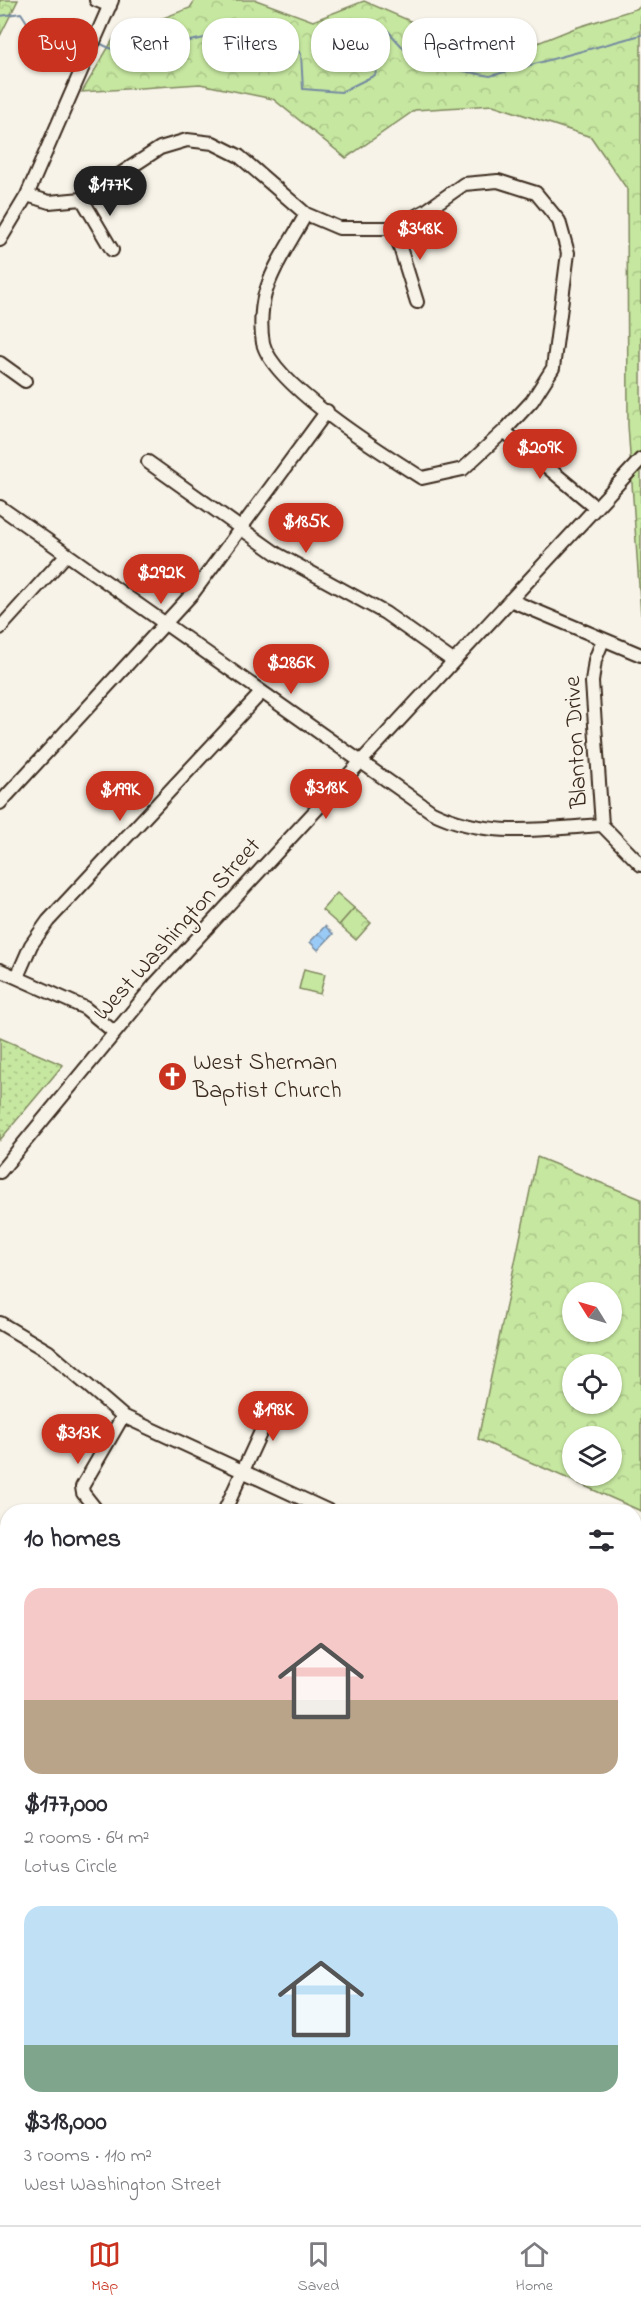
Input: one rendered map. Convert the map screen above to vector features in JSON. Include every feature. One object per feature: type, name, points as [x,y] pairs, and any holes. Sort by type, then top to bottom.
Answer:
[{"type":"street","points":[[0,240],[27,195],[111,3],[96,0]]},
{"type":"street","points":[[27,195],[49,202],[82,199],[160,148],[187,140],[213,143],[239,156],[306,214],[339,228],[370,230],[394,228],[427,210],[464,184],[498,181],[536,194],[559,221],[568,253],[554,368],[532,401],[504,431],[463,468],[422,478],[327,411],[281,375],[263,344],[262,313],[267,288],[306,214]]},
{"type":"street","points":[[82,199],[112,250]]},
{"type":"street","points":[[394,228],[417,302]]},
{"type":"street","points":[[0,363],[25,381]]},
{"type":"street","points":[[0,803],[212,570],[327,411]]},
{"type":"street","points":[[504,431],[595,507]]},
{"type":"street","name":"West Washington Street","points":[[0,1172],[114,1032],[360,761],[641,459]]},
{"type":"street","points":[[148,462],[307,573],[385,614],[453,661]]},
{"type":"street","name":"Blanton Drive","points":[[0,507],[164,625],[432,812],[468,827],[515,832],[602,825],[592,682],[595,660],[603,640]]},
{"type":"street","points":[[0,628],[67,554]]},
{"type":"street","points":[[510,600],[641,655]]},
{"type":"street","points":[[17,977],[31,945],[48,921],[261,693]]},
{"type":"street","points":[[602,825],[641,865]]},
{"type":"street","points":[[0,970],[85,1008],[114,1032]]},
{"type":"street","points":[[0,1323],[49,1352],[123,1416],[314,1504]]},
{"type":"street","points":[[228,1504],[275,1401]]},
{"type":"street","points":[[92,1504],[83,1493],[82,1487],[123,1416]]},
{"type":"green space","points":[[0,0],[18,0],[0,36]]},
{"type":"green space","points":[[195,0],[256,0],[311,20],[311,72],[390,72],[390,18],[321,18],[364,1],[403,18],[402,72],[537,72],[537,43],[575,28],[639,8],[641,4],[641,615],[628,425],[627,189],[591,137],[493,105],[415,110],[346,158],[273,99],[200,84],[82,92],[94,72],[98,72],[98,65],[110,44],[110,72],[190,72],[190,18],[163,18],[190,8]]},
{"type":"green space","points":[[337,893],[354,908],[339,925],[322,910]]},
{"type":"green space","points":[[354,908],[371,923],[356,940],[339,925]]},
{"type":"green space","points":[[304,969],[325,974],[320,994],[299,989]]},
{"type":"green space","points":[[0,1038],[63,1065],[0,1140]]},
{"type":"green space","points":[[537,1157],[641,1199],[641,1504],[625,1504],[584,1486],[622,1486],[622,1426],[562,1426],[562,1476],[478,1439]]},
{"type":"water","points":[[325,926],[333,934],[318,950],[310,942]]},
{"type":"waterway","points":[[0,16],[21,13],[24,18]]},
{"type":"waterway","points":[[99,43],[122,54],[272,25],[301,54],[303,89],[341,92],[375,75],[388,31],[416,62],[490,76],[641,35]]},
{"type":"place","name":"West Sherman Baptist Church","points":[[172,1077]]}]
